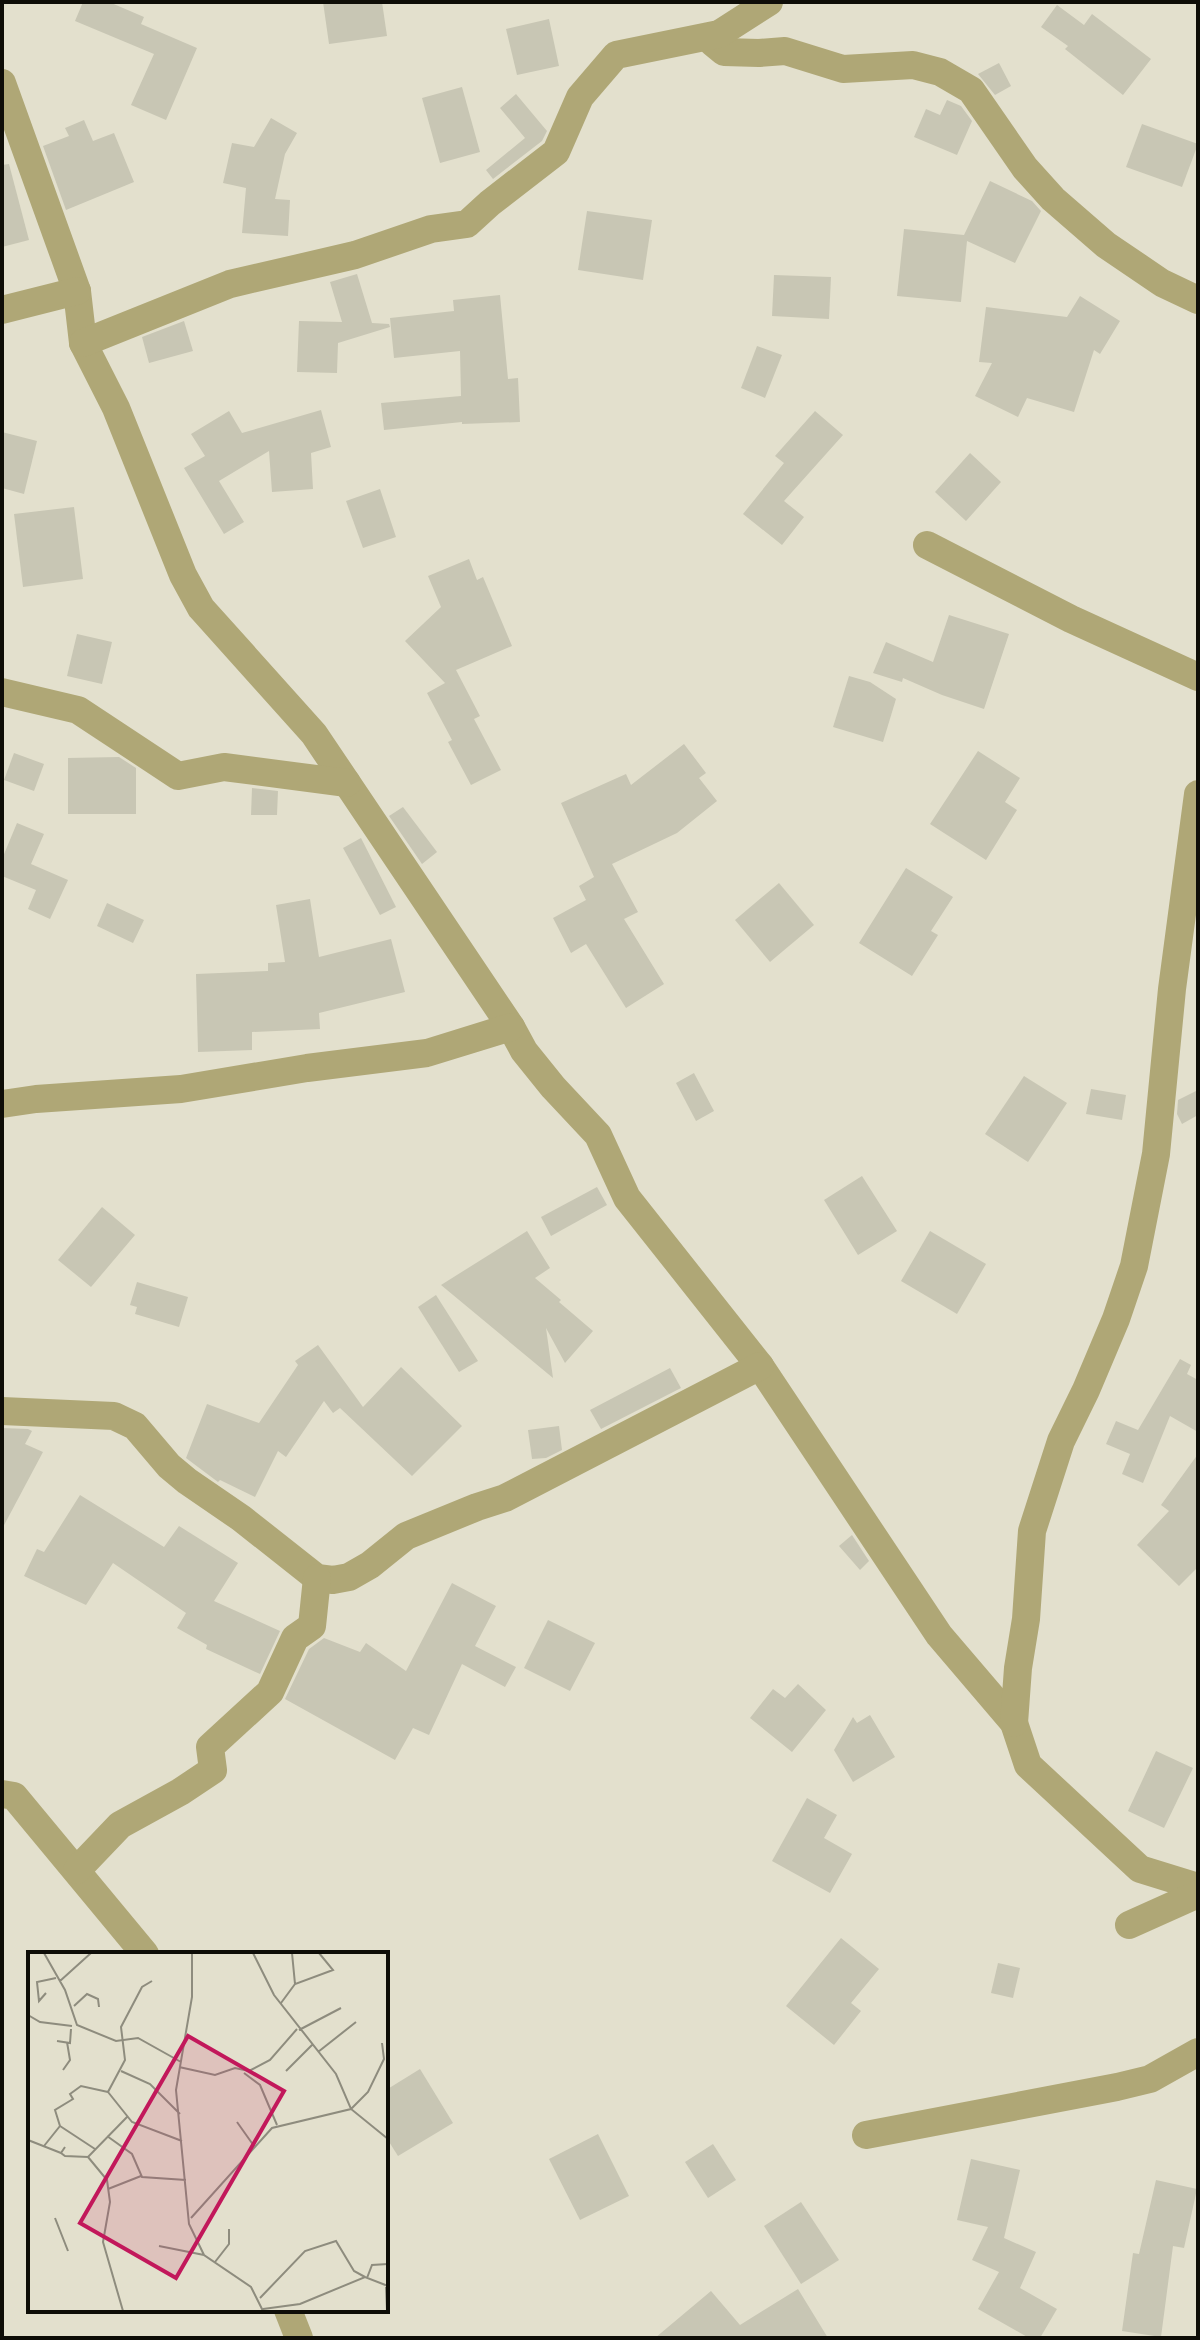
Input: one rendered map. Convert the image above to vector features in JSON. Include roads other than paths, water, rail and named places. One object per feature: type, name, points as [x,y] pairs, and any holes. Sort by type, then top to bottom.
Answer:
[{"type":"street","points":[[83,343],[230,284],[355,255],[431,229],[467,224],[556,152],[580,97],[616,55],[719,34],[769,2]]},
{"type":"street","points":[[719,34],[713,43],[724,52],[785,51],[843,69],[913,65],[940,72],[971,90],[1025,168],[1053,199],[1106,245],[1162,283],[1198,300]]},
{"type":"street","points":[[2,83],[77,291],[83,343],[116,408],[183,575],[201,608],[314,734],[511,1027],[524,1051],[598,1135],[627,1198],[760,1366],[939,1635],[1014,1723],[1028,1765],[1140,1869],[1198,1887]]},
{"type":"street","points":[[2,310],[77,291]]},
{"type":"street","points":[[927,545],[1071,619],[1198,677]]},
{"type":"street","points":[[2,692],[78,710],[178,776],[224,767],[347,783]]},
{"type":"street","points":[[1014,1723],[1032,1531],[1061,1441],[1116,1319],[1137,1252],[1156,1154],[1172,989],[1198,794]]},
{"type":"street","points":[[2,1104],[181,1089],[307,1068],[427,1053],[511,1027]]},
{"type":"street","points":[[2,1411],[114,1416],[135,1426],[169,1466],[187,1481],[241,1518],[317,1578],[333,1580],[349,1577],[370,1565],[406,1536],[505,1498],[760,1366]]},
{"type":"street","points":[[77,1870],[120,1825],[213,1770],[210,1747],[270,1692],[295,1638],[312,1626],[317,1578]]},
{"type":"street","points":[[2,1794],[14,1796],[143,1952]]},
{"type":"street","points":[[1129,1925],[1198,1894]]},
{"type":"street","points":[[866,2135],[1150,2079],[1198,2052]]},
{"type":"street","points":[[289,2312],[299,2338]]}]
